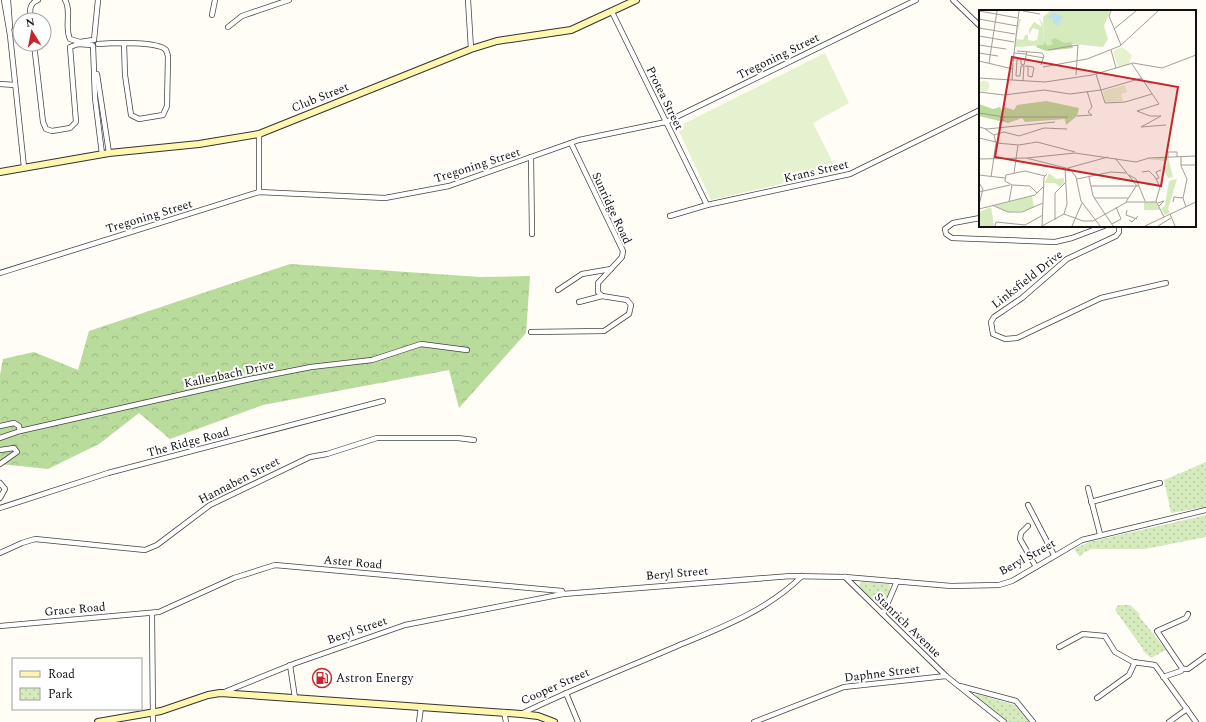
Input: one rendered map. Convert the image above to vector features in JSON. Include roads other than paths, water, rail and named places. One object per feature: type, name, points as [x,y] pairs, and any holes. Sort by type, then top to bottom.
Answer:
[{"type":"main road","name":"Club Street","points":[[0,172],[105,154],[223,141],[259,134],[471,49],[497,41],[571,30],[636,0]]},
{"type":"main road","name":"Beryl Street","points":[[98,722],[153,713],[220,693]]},
{"type":"main road","name":"Cooper Street","points":[[220,693],[521,714]]},
{"type":"main road","points":[[521,714],[538,716],[554,722]]},
{"type":"street","points":[[4,0],[10,35]]},
{"type":"street","points":[[8,0],[10,35],[24,167]]},
{"type":"street","points":[[31,12],[33,2],[38,0]]},
{"type":"street","points":[[64,0],[68,6],[70,38],[80,42],[95,43]]},
{"type":"street","points":[[98,0],[95,43],[95,98],[105,154]]},
{"type":"street","points":[[212,15],[214,0]]},
{"type":"street","points":[[228,27],[242,16],[289,0]]},
{"type":"street","points":[[468,0],[471,49]]},
{"type":"street","name":"Tregoning Street","points":[[0,273],[260,192],[281,191],[379,198],[392,197],[449,186],[586,138],[666,122],[916,0]]},
{"type":"street","points":[[953,0],[979,25]]},
{"type":"street","name":"Protea Street","points":[[612,12],[707,205]]},
{"type":"street","points":[[35,52],[43,122],[47,130],[52,131],[70,128],[76,122],[70,47],[78,44],[111,43],[157,45],[166,50],[168,56],[167,106],[163,116],[139,119],[132,115],[125,75],[124,44]]},
{"type":"street","points":[[0,84],[15,85]]},
{"type":"street","name":"Krans Street","points":[[670,216],[707,205],[850,174],[979,110]]},
{"type":"street","points":[[259,134],[260,192]]},
{"type":"street","name":"Sunridge Road","points":[[570,143],[621,248],[622,257],[598,283],[598,292],[602,296]]},
{"type":"street","points":[[531,157],[532,234]]},
{"type":"street","name":"Linksfield Drive","points":[[979,218],[949,224],[945,229],[946,234],[952,238],[1043,242],[1063,240],[1101,227]]},
{"type":"street","name":"Linksfield Drive","points":[[1119,227],[1119,232],[1116,236],[1067,260],[1022,298],[994,317],[991,322],[993,334],[1004,339],[1017,338],[1101,298],[1166,283]]},
{"type":"street","points":[[558,290],[582,274],[611,269]]},
{"type":"street","points":[[531,332],[601,332],[629,314],[631,305],[627,300],[602,296],[580,302]]},
{"type":"street","name":"Kallenbach Drive","points":[[0,426],[14,423],[19,426],[20,430],[250,379],[311,367],[372,360],[421,344],[467,350]]},
{"type":"street","name":"The Ridge Road","points":[[0,508],[108,473],[383,402]]},
{"type":"street","points":[[0,438],[20,430]]},
{"type":"street","name":"Hannaben Street","points":[[0,553],[35,539],[145,550],[157,545],[205,507],[310,457],[327,454],[377,438],[458,438],[474,440]]},
{"type":"street","points":[[0,450],[14,448],[17,452],[0,464]]},
{"type":"street","points":[[0,483],[5,489],[0,498]]},
{"type":"street","points":[[1091,502],[1160,483]]},
{"type":"street","points":[[1088,488],[1100,534]]},
{"type":"street","points":[[1028,505],[1054,555]]},
{"type":"street","name":"Beryl Street","points":[[220,693],[290,665],[405,625],[563,592],[802,576],[845,577],[951,586],[991,586],[1012,581],[1077,541],[1100,534],[1206,510]]},
{"type":"street","points":[[1028,526],[1021,533],[1020,538],[1036,567]]},
{"type":"street","name":"Aster Road","points":[[152,614],[176,605],[234,578],[274,565],[563,592]]},
{"type":"street","name":"Cooper Street","points":[[521,714],[566,693],[749,615],[771,601],[802,576]]},
{"type":"street","name":"Stanrich Avenue","points":[[845,577],[946,676],[1004,722]]},
{"type":"street","points":[[882,614],[897,581]]},
{"type":"street","points":[[152,614],[153,722]]},
{"type":"street","name":"Grace Road","points":[[0,626],[152,614]]},
{"type":"street","points":[[1182,669],[1158,632],[1186,618],[1188,614]]},
{"type":"street","points":[[1059,647],[1081,634],[1102,634],[1107,638],[1115,652],[1135,662],[1156,665],[1196,722]]},
{"type":"street","points":[[1163,677],[1188,668],[1206,656]]},
{"type":"street","points":[[1097,698],[1130,674],[1135,662]]},
{"type":"street","points":[[290,665],[295,698]]},
{"type":"street","name":"Daphne Street","points":[[754,722],[844,687],[946,676]]},
{"type":"street","name":"Stanrich Avenue","points":[[958,685],[1016,701],[1033,722]]},
{"type":"street","points":[[566,693],[578,722]]},
{"type":"street","points":[[419,722],[421,707]]},
{"type":"street","points":[[1169,722],[1187,709]]},
{"type":"street","points":[[504,712],[506,722]]},
{"type":"place","name":"Astron Energy","points":[[322,678]]}]
